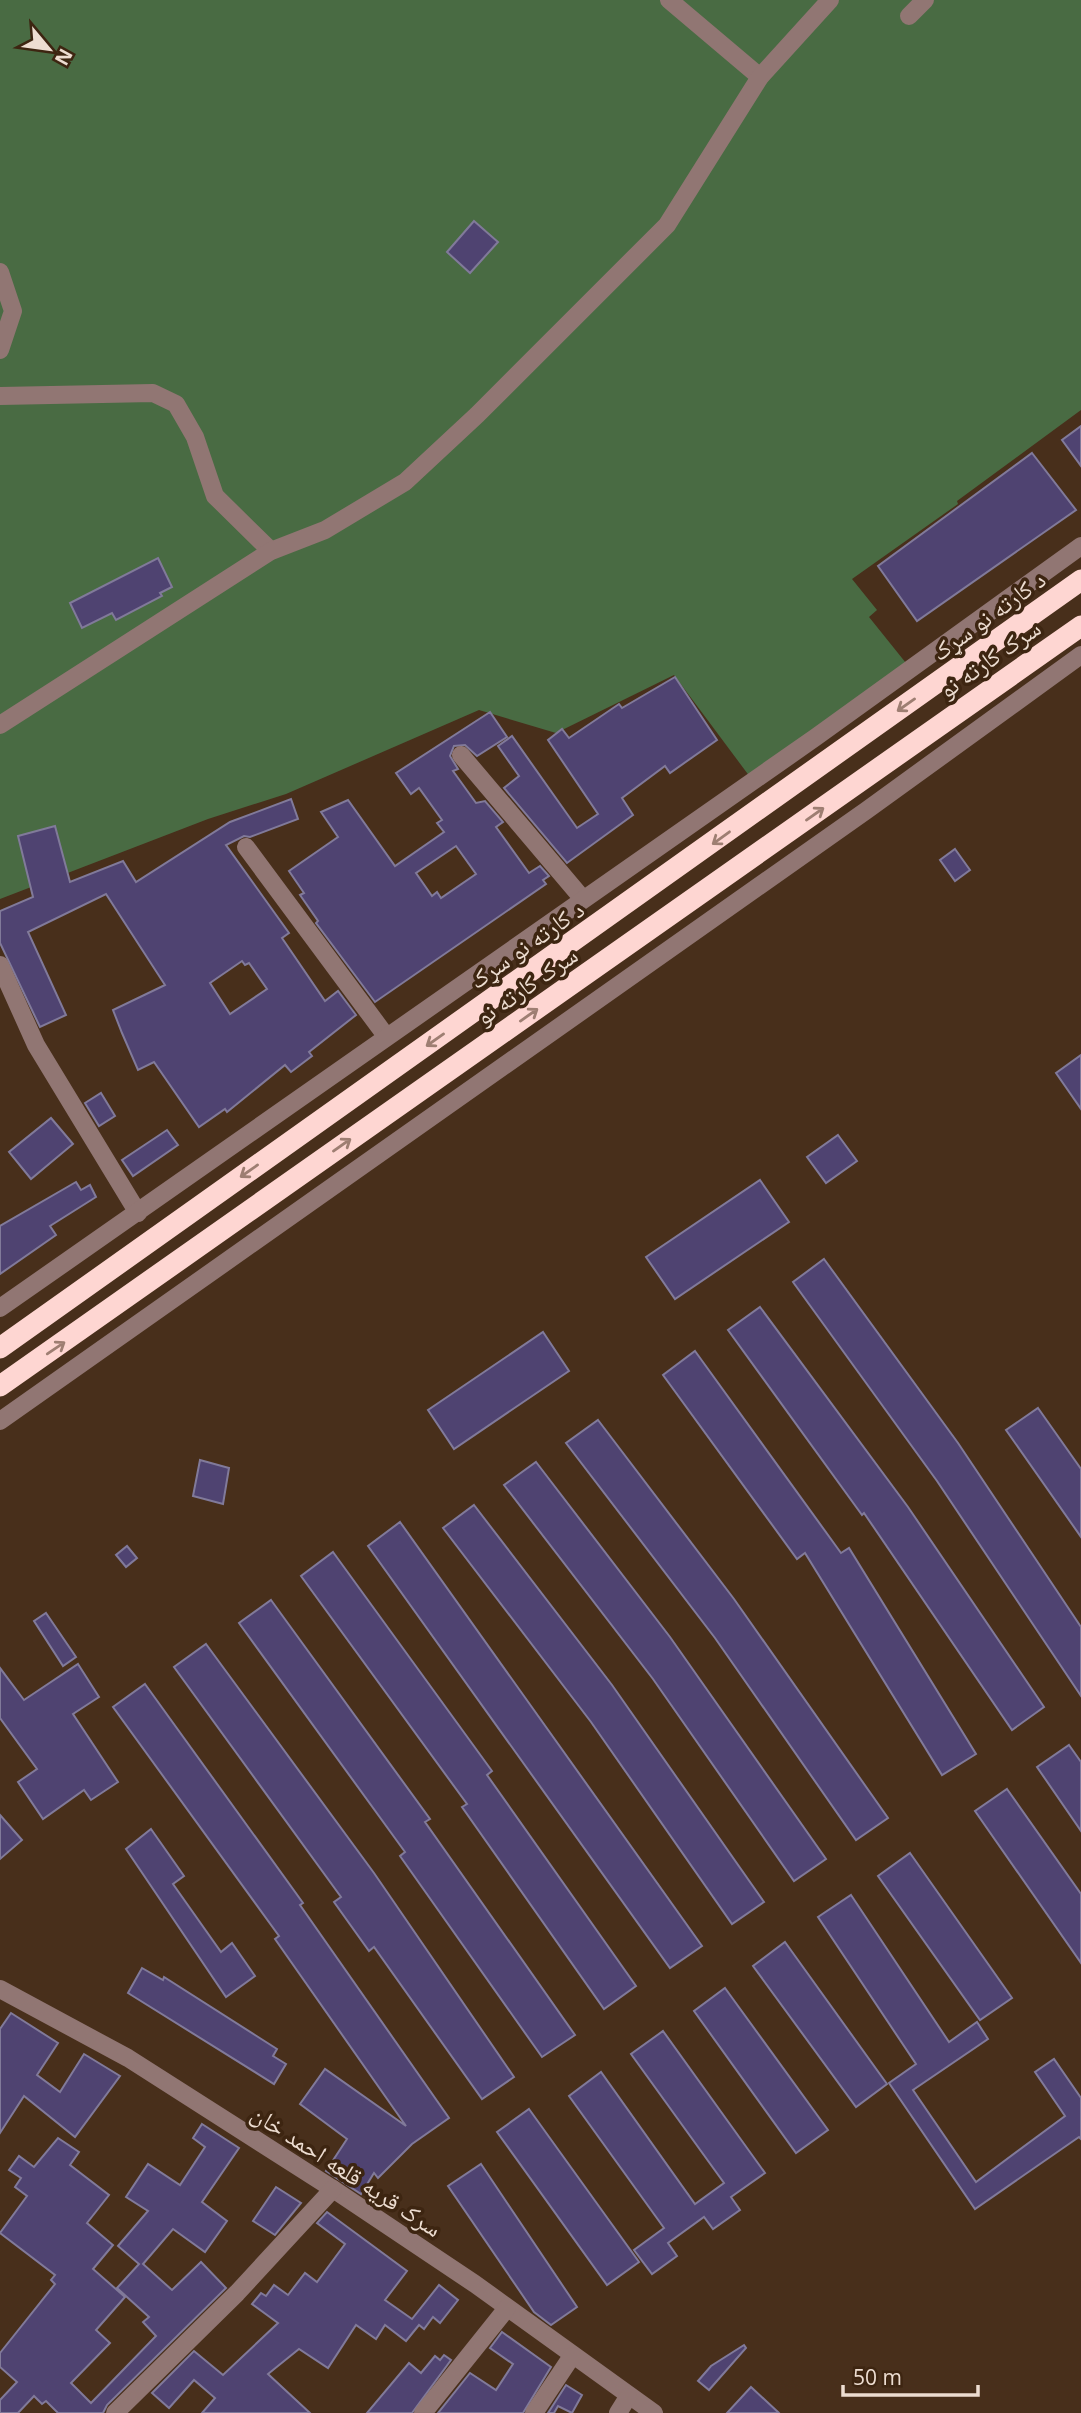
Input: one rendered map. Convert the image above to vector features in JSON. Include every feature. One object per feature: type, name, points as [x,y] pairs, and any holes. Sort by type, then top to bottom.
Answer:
[{"type":"highway","name":"د کارته نو سړک","points":[[0,1348],[1081,580]]},
{"type":"highway","name":"سرک کارته نو","points":[[0,1386],[1081,626]]},
{"type":"highway","points":[[989,647],[1011,673]]},
{"type":"street","points":[[669,0],[760,77]]},
{"type":"street","points":[[0,725],[271,551],[325,530],[405,482],[477,415],[667,225],[760,77],[830,0]]},
{"type":"street","points":[[909,16],[925,0]]},
{"type":"street","points":[[0,272],[13,311],[0,350]]},
{"type":"street","points":[[0,396],[152,393],[176,404],[195,437],[215,496],[271,551]]},
{"type":"street","points":[[0,1308],[582,898],[816,737],[1081,546]]},
{"type":"street","points":[[0,1421],[856,818],[1081,655]]},
{"type":"street","points":[[461,755],[582,898]]},
{"type":"street","points":[[246,847],[386,1036]]},
{"type":"street","points":[[0,965],[36,1045],[138,1213]]},
{"type":"street","name":"سرک قریه قلعه احمد خان","points":[[0,1989],[128,2058],[333,2189],[654,2413]]},
{"type":"street","points":[[115,2413],[237,2293],[333,2189]]},
{"type":"street","points":[[423,2413],[507,2308]]},
{"type":"street","points":[[534,2413],[572,2356]]},
{"type":"street","points":[[618,2413],[628,2397]]},
{"type":"green space","points":[[0,0],[1081,0],[1081,410],[957,501],[958,504],[852,579],[877,610],[869,617],[910,668],[753,781],[674,675],[556,733],[479,710],[286,794],[208,819],[0,899]]},
{"type":"building","points":[[474,221],[498,242],[470,273],[447,252]]},
{"type":"building","points":[[1081,426],[1081,466],[1062,440]]},
{"type":"building","points":[[1032,453],[1076,510],[917,621],[878,566]]},
{"type":"building","points":[[158,558],[172,587],[160,593],[162,596],[116,620],[112,613],[82,628],[70,603]]},
{"type":"building","points":[[675,677],[717,740],[670,773],[665,766],[622,798],[633,815],[567,863],[504,788],[519,776],[498,746],[512,736],[577,828],[598,814],[548,740],[562,729],[569,738],[619,704],[622,708]]},
{"type":"building","points":[[490,712],[507,737],[477,756],[465,745],[454,746],[450,756],[458,769],[453,771],[476,803],[485,801],[503,822],[496,827],[529,873],[540,866],[549,876],[543,880],[546,884],[375,1002],[316,923],[318,921],[300,895],[304,893],[289,871],[338,837],[321,812],[348,800],[395,866],[444,832],[437,823],[442,820],[419,788],[411,794],[396,773]],"holes":[[[456,846],[476,874],[441,898],[437,892],[432,896],[416,873]]]},
{"type":"building","points":[[291,799],[298,819],[250,837],[244,836],[226,845],[289,933],[282,938],[325,1001],[338,991],[356,1015],[309,1052],[312,1056],[291,1072],[285,1065],[227,1112],[225,1109],[199,1127],[154,1062],[138,1070],[122,1033],[113,1010],[165,985],[106,894],[28,932],[66,1015],[40,1027],[0,943],[0,911],[33,897],[18,836],[55,826],[70,882],[123,861],[136,882],[230,822]],"holes":[[[242,961],[245,965],[249,963],[267,989],[230,1014],[210,983]]]},
{"type":"building","points":[[955,849],[970,870],[955,881],[940,860]]},
{"type":"building","points":[[1081,1055],[1081,1109],[1056,1073]]},
{"type":"building","points":[[101,1093],[115,1116],[99,1126],[85,1103]]},
{"type":"building","points":[[51,1118],[73,1144],[31,1179],[9,1152]]},
{"type":"building","points":[[167,1130],[178,1145],[133,1176],[122,1160]]},
{"type":"building","points":[[838,1135],[857,1161],[826,1183],[807,1157]]},
{"type":"building","points":[[760,1180],[789,1222],[675,1299],[646,1257]]},
{"type":"building","points":[[76,1182],[81,1190],[90,1185],[96,1197],[50,1226],[56,1235],[0,1274],[0,1226]]},
{"type":"building","points":[[824,1259],[958,1443],[1081,1627],[1081,1696],[937,1481],[793,1282]]},
{"type":"building","points":[[760,1307],[908,1507],[1044,1707],[1012,1730],[864,1513],[862,1515],[728,1330]]},
{"type":"building","points":[[543,1332],[569,1371],[454,1449],[428,1410]]},
{"type":"building","points":[[695,1351],[841,1553],[849,1548],[976,1754],[942,1775],[805,1553],[797,1559],[663,1375]]},
{"type":"building","points":[[1038,1408],[1081,1469],[1081,1537],[1006,1430]]},
{"type":"building","points":[[598,1420],[734,1599],[888,1818],[856,1840],[715,1638],[566,1443]]},
{"type":"building","points":[[200,1460],[229,1468],[223,1504],[193,1496]]},
{"type":"building","points":[[536,1462],[670,1637],[826,1859],[794,1881],[653,1679],[504,1485]]},
{"type":"building","points":[[474,1505],[612,1685],[764,1902],[732,1924],[591,1722],[443,1528]]},
{"type":"building","points":[[400,1522],[702,1946],[670,1968],[368,1546]]},
{"type":"building","points":[[127,1546],[137,1558],[126,1567],[116,1555]]},
{"type":"building","points":[[333,1552],[492,1771],[487,1775],[636,1986],[604,2009],[462,1807],[467,1804],[301,1576]]},
{"type":"building","points":[[271,1600],[430,1819],[425,1822],[575,2035],[542,2057],[400,1856],[405,1852],[239,1623]]},
{"type":"building","points":[[46,1613],[76,1657],[63,1666],[34,1621]]},
{"type":"building","points":[[206,1644],[374,1873],[514,2077],[482,2099],[374,1947],[369,1951],[334,1902],[341,1897],[174,1667]]},
{"type":"building","points":[[78,1664],[99,1697],[73,1714],[118,1782],[91,1800],[84,1790],[43,1819],[18,1782],[37,1769],[0,1718],[0,1668],[24,1700]]},
{"type":"building","points":[[145,1684],[303,1903],[300,1905],[449,2118],[412,2144],[378,2178],[374,2173],[361,2194],[326,2171],[347,2139],[300,2104],[325,2069],[406,2126],[275,1939],[279,1936],[113,1707]]},
{"type":"building","points":[[1069,1745],[1081,1762],[1081,1831],[1037,1767]]},
{"type":"building","points":[[1007,1789],[1081,1894],[1081,1963],[975,1811]]},
{"type":"building","points":[[0,1815],[22,1840],[0,1859]]},
{"type":"building","points":[[151,1829],[184,1876],[173,1884],[221,1952],[232,1943],[255,1976],[226,1997],[126,1849]]},
{"type":"building","points":[[910,1853],[1012,1998],[980,2020],[878,1876]]},
{"type":"building","points":[[851,1895],[949,2042],[977,2022],[988,2039],[913,2090],[976,2182],[1065,2116],[1035,2072],[1054,2059],[1081,2098],[1081,2139],[1079,2137],[975,2209],[889,2083],[916,2064],[818,1917]]},
{"type":"building","points":[[785,1942],[887,2084],[856,2107],[753,1966]]},
{"type":"building","points":[[142,1968],[163,1980],[164,1977],[277,2049],[273,2056],[286,2064],[274,2084],[128,1993]]},
{"type":"building","points":[[725,1988],[828,2130],[796,2153],[694,2011]]},
{"type":"building","points":[[11,2013],[58,2043],[37,2075],[60,2092],[84,2054],[120,2076],[75,2137],[24,2096],[0,2133],[0,2029]]},
{"type":"building","points":[[663,2031],[765,2173],[731,2197],[740,2210],[713,2229],[704,2217],[668,2243],[677,2256],[652,2274],[634,2250],[664,2228],[569,2096],[601,2072],[695,2204],[724,2183],[631,2054]]},
{"type":"building","points":[[529,2109],[639,2262],[607,2285],[497,2132]]},
{"type":"building","points":[[202,2124],[239,2148],[202,2202],[227,2221],[205,2252],[173,2229],[143,2264],[172,2290],[201,2262],[226,2288],[107,2405],[103,2413],[58,2413],[46,2401],[42,2404],[34,2396],[18,2413],[0,2413],[0,2400],[17,2382],[0,2367],[0,2353],[55,2284],[51,2280],[55,2275],[0,2233],[27,2196],[15,2187],[21,2178],[9,2170],[19,2156],[34,2167],[58,2138],[79,2152],[70,2165],[109,2195],[87,2223],[113,2245],[93,2269],[125,2297],[96,2330],[110,2343],[71,2383],[91,2403],[156,2336],[143,2322],[149,2317],[117,2288],[139,2264],[118,2246],[148,2211],[126,2197],[148,2164],[180,2185],[205,2147],[193,2138]]},
{"type":"building","points":[[481,2164],[577,2307],[551,2325],[534,2312],[448,2186]]},
{"type":"building","points":[[276,2187],[301,2203],[275,2235],[253,2221]]},
{"type":"building","points":[[327,2212],[407,2271],[385,2300],[412,2319],[439,2285],[458,2300],[440,2323],[433,2317],[424,2329],[419,2325],[406,2341],[385,2325],[376,2339],[356,2325],[328,2368],[299,2349],[268,2374],[310,2413],[202,2413],[215,2398],[194,2380],[169,2408],[152,2393],[194,2351],[223,2375],[278,2323],[252,2304],[261,2293],[266,2296],[274,2285],[288,2295],[305,2273],[317,2282],[345,2244],[317,2223]]},
{"type":"building","points":[[502,2332],[551,2367],[523,2413],[438,2413],[470,2373],[496,2390],[513,2364],[490,2348]]},
{"type":"building","points":[[744,2345],[746,2348],[709,2390],[698,2381],[711,2366]]},
{"type":"building","points":[[444,2355],[451,2360],[412,2413],[367,2413],[409,2363],[421,2373],[435,2356],[440,2360]]},
{"type":"building","points":[[566,2385],[582,2395],[572,2413],[558,2406],[554,2413],[548,2413]]},
{"type":"building","points":[[751,2387],[779,2413],[727,2413]]}]
